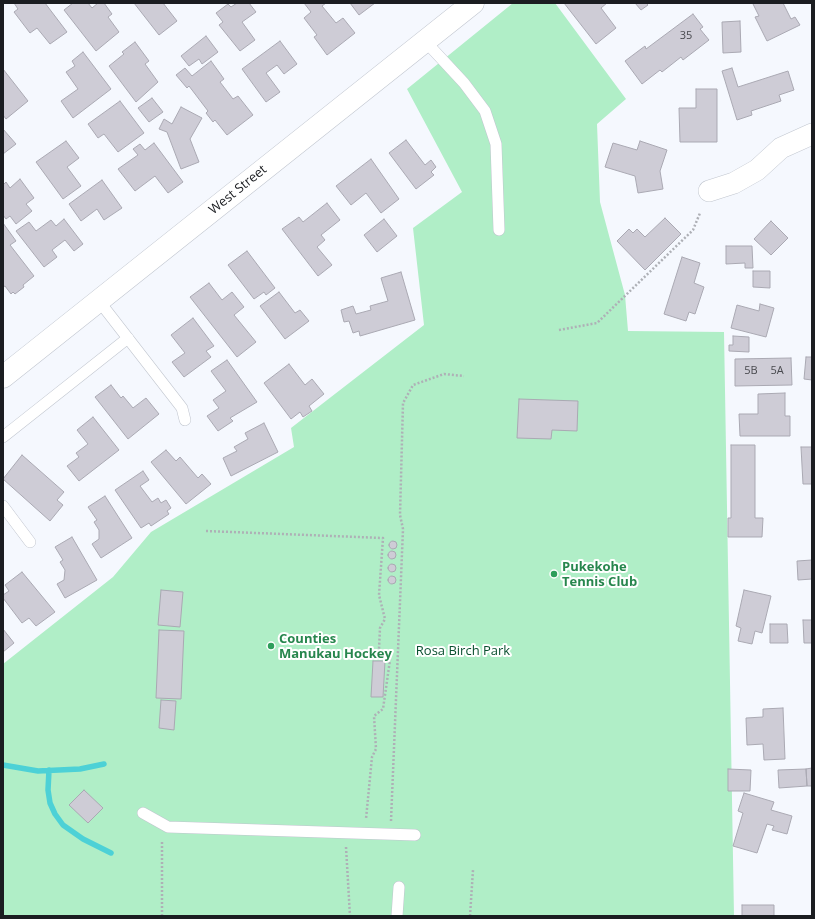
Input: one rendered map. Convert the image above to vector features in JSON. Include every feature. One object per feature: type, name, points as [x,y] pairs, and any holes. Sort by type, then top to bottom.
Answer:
[{"type":"main road","name":"West Street","points":[[3,377],[473,3]]},
{"type":"street","points":[[709,191],[734,183],[757,170],[781,148],[812,134]]},
{"type":"lane","points":[[425,41],[464,82],[485,111],[496,144],[499,230]]},
{"type":"lane","points":[[99,301],[182,408],[185,420]]},
{"type":"lane","points":[[3,437],[128,338]]},
{"type":"lane","points":[[3,506],[30,542]]},
{"type":"lane","points":[[143,813],[168,827],[415,835]]},
{"type":"lane","points":[[397,916],[399,887]]},
{"type":"path","points":[[559,330],[598,323],[693,230],[700,213]]},
{"type":"path","points":[[391,834],[403,529],[400,515],[403,403],[413,385],[444,374],[464,376]]},
{"type":"path","points":[[206,531],[382,538],[379,595],[386,619],[380,628],[379,649],[390,660],[383,709],[374,716],[376,749],[372,757],[365,833]]},
{"type":"path","points":[[162,824],[162,916]]},
{"type":"path","points":[[345,832],[350,916]]},
{"type":"path","points":[[470,916],[474,870]]},
{"type":"green space","name":"Rosa Birch Park","points":[[513,3],[555,3],[626,99],[597,124],[600,202],[625,295],[628,331],[724,332],[734,916],[3,916],[3,664],[113,577],[151,532],[294,447],[291,428],[424,325],[413,228],[462,192],[407,89]]},
{"type":"building","points":[[14,3],[45,3],[67,32],[50,44],[37,28],[30,33],[14,12],[18,9]]},
{"type":"building","points":[[73,3],[88,3],[92,8],[98,3],[104,3],[112,14],[108,17],[119,32],[96,51],[64,10]]},
{"type":"building","points":[[134,3],[163,3],[177,21],[159,35]]},
{"type":"building","points":[[237,3],[249,3],[256,12],[242,22],[255,40],[240,51],[219,25],[223,22],[216,13],[228,4],[231,7]]},
{"type":"building","points":[[304,3],[326,3],[322,6],[336,23],[343,18],[355,33],[327,55],[314,37],[317,35],[304,18],[311,12]]},
{"type":"building","points":[[350,3],[375,3],[359,15]]},
{"type":"building","points":[[564,3],[607,3],[601,8],[616,28],[596,44]]},
{"type":"building","points":[[635,3],[646,3],[648,5],[641,10]]},
{"type":"building","points":[[783,3],[791,19],[795,17],[800,25],[767,41],[755,17],[759,16],[753,4]]},
{"type":"building","points":[[693,14],[703,27],[700,29],[709,40],[683,60],[681,57],[662,72],[660,70],[642,84],[625,61],[645,46],[646,49]]},
{"type":"building","points":[[740,21],[741,52],[723,53],[722,22]]},
{"type":"building","points":[[206,36],[218,52],[202,64],[199,59],[189,66],[181,56]]},
{"type":"building","points":[[280,41],[297,64],[284,74],[277,65],[266,73],[280,92],[266,102],[242,69]]},
{"type":"building","points":[[135,42],[149,61],[145,64],[158,82],[136,102],[109,66],[124,54],[122,52]]},
{"type":"building","points":[[83,52],[111,89],[73,118],[61,101],[78,89],[66,72],[75,66],[72,61]]},
{"type":"building","points":[[211,61],[224,79],[220,82],[233,99],[238,96],[253,115],[227,135],[215,120],[213,122],[206,113],[208,111],[189,86],[187,88],[176,75],[185,68],[192,76]]},
{"type":"building","points":[[732,68],[738,87],[788,71],[794,90],[779,95],[781,101],[751,111],[752,115],[737,120],[722,71]]},
{"type":"building","points":[[3,69],[28,101],[6,119],[3,115]]},
{"type":"building","points":[[696,89],[717,89],[717,142],[680,142],[679,108],[696,108]]},
{"type":"building","points":[[152,98],[163,112],[149,122],[138,108]]},
{"type":"building","points":[[120,101],[144,133],[118,152],[104,134],[98,138],[88,124]]},
{"type":"building","points":[[181,107],[202,118],[190,139],[199,162],[181,169],[167,132],[159,129],[164,119],[172,124]]},
{"type":"building","points":[[3,129],[16,144],[3,154]]},
{"type":"building","points":[[406,140],[425,165],[431,160],[436,167],[431,172],[434,175],[416,189],[389,153]]},
{"type":"building","points":[[66,141],[79,158],[67,167],[81,186],[63,199],[36,162]]},
{"type":"building","points":[[640,141],[667,150],[660,171],[663,189],[638,193],[635,176],[605,167],[613,143],[637,150]]},
{"type":"building","points":[[154,143],[183,182],[168,193],[155,176],[135,191],[118,169],[138,155],[133,149],[140,144],[145,150]]},
{"type":"building","points":[[371,159],[399,199],[381,213],[366,193],[351,205],[336,186]]},
{"type":"building","points":[[20,179],[34,198],[26,204],[32,211],[16,224],[10,216],[6,219],[3,215],[3,185],[6,182],[10,188]]},
{"type":"building","points":[[102,180],[122,208],[104,220],[97,209],[81,221],[69,204]]},
{"type":"building","points":[[327,203],[340,220],[321,235],[325,240],[317,247],[332,265],[318,276],[282,229],[299,217],[303,222]]},
{"type":"building","points":[[665,218],[681,234],[645,270],[617,241],[629,229],[633,233],[637,229],[645,237]]},
{"type":"building","points":[[64,219],[83,244],[74,251],[65,240],[52,250],[57,257],[44,267],[16,231],[29,222],[36,231],[51,220],[56,226]]},
{"type":"building","points":[[384,219],[397,236],[377,252],[364,235]]},
{"type":"building","points":[[771,221],[788,238],[771,255],[754,239]]},
{"type":"building","points":[[3,223],[16,241],[10,245],[34,276],[15,294],[13,292],[11,294],[5,286],[3,287]]},
{"type":"building","points":[[726,246],[752,246],[753,268],[745,268],[745,263],[726,264]]},
{"type":"building","points":[[247,251],[275,288],[266,295],[264,292],[254,299],[228,265]]},
{"type":"building","points":[[682,257],[700,263],[694,283],[704,287],[695,314],[689,312],[686,321],[664,314]]},
{"type":"building","points":[[753,271],[770,271],[770,288],[753,287]]},
{"type":"building","points":[[401,272],[415,320],[360,336],[359,331],[353,333],[349,321],[344,322],[341,310],[353,306],[356,314],[371,310],[370,306],[388,301],[381,278]]},
{"type":"building","points":[[209,283],[222,300],[232,292],[244,307],[234,315],[256,342],[237,357],[190,297]]},
{"type":"building","points":[[279,292],[295,313],[300,310],[309,321],[285,339],[260,306]]},
{"type":"building","points":[[760,304],[774,308],[766,337],[731,328],[737,305],[759,311]]},
{"type":"building","points":[[193,318],[214,346],[206,351],[211,357],[184,377],[172,362],[185,353],[171,335]]},
{"type":"building","points":[[733,336],[749,337],[749,352],[729,351],[729,345],[733,345]]},
{"type":"building","points":[[806,357],[812,357],[812,380],[804,379]]},
{"type":"building","points":[[791,358],[792,385],[735,386],[735,359]]},
{"type":"building","points":[[227,360],[257,402],[230,418],[233,421],[218,431],[207,416],[219,408],[213,400],[226,391],[211,371]]},
{"type":"building","points":[[289,364],[305,385],[312,379],[324,394],[309,406],[312,411],[303,417],[300,412],[291,419],[264,383]]},
{"type":"building","points":[[111,385],[121,398],[123,396],[133,408],[146,398],[159,414],[128,439],[95,397]]},
{"type":"building","points":[[785,393],[785,416],[790,416],[790,436],[740,436],[739,414],[758,414],[758,394]]},
{"type":"building","points":[[519,399],[578,401],[577,431],[552,430],[551,439],[517,438]]},
{"type":"building","points":[[93,417],[119,450],[79,481],[67,466],[79,457],[76,453],[88,444],[77,430]]},
{"type":"building","points":[[264,423],[278,452],[231,476],[223,458],[237,451],[234,447],[248,439],[245,433]]},
{"type":"building","points":[[731,445],[755,445],[755,518],[763,518],[762,537],[728,537],[728,518],[731,518]]},
{"type":"building","points":[[801,447],[812,447],[812,484],[803,484]]},
{"type":"building","points":[[166,450],[176,461],[180,457],[198,478],[202,474],[211,484],[186,504],[151,462]]},
{"type":"building","points":[[22,455],[64,492],[57,500],[63,505],[50,521],[3,479]]},
{"type":"building","points":[[143,471],[149,480],[140,486],[152,502],[158,498],[161,503],[166,500],[171,508],[167,511],[169,514],[151,526],[149,523],[141,528],[115,490]]},
{"type":"building","points":[[105,496],[132,538],[101,558],[92,544],[99,539],[99,530],[94,522],[97,520],[88,507]]},
{"type":"building","points":[[72,537],[97,580],[65,598],[57,584],[64,580],[65,570],[60,562],[63,560],[55,547]]},
{"type":"building","points":[[391,541],[395,541],[397,545],[395,549],[391,549],[389,547],[389,543]]},
{"type":"building","points":[[390,551],[394,551],[396,555],[394,559],[390,559],[388,557],[388,553]]},
{"type":"building","points":[[812,560],[812,579],[798,580],[797,561]]},
{"type":"building","points":[[390,564],[394,564],[396,568],[394,572],[390,572],[388,570],[388,566]]},
{"type":"building","points":[[22,572],[55,612],[36,626],[29,618],[22,623],[3,598],[3,595],[9,591],[5,585]]},
{"type":"building","points":[[390,576],[394,576],[396,580],[394,584],[390,584],[388,582],[388,578]]},
{"type":"building","points":[[161,590],[183,592],[180,627],[158,625]]},
{"type":"building","points":[[744,590],[771,596],[762,633],[755,631],[752,644],[738,641],[741,628],[736,626]]},
{"type":"building","points":[[803,620],[812,620],[812,643],[804,643]]},
{"type":"building","points":[[770,624],[787,624],[788,643],[770,643]]},
{"type":"building","points":[[3,629],[14,643],[3,652]]},
{"type":"building","points":[[159,630],[184,631],[181,699],[156,698]]},
{"type":"building","points":[[373,661],[385,661],[383,697],[371,697]]},
{"type":"building","points":[[161,700],[176,701],[174,730],[159,728]]},
{"type":"building","points":[[783,708],[785,759],[764,760],[763,744],[747,745],[746,718],[763,717],[763,709]]},
{"type":"building","points":[[812,768],[812,786],[807,786],[806,769]]},
{"type":"building","points":[[728,769],[751,770],[750,791],[728,791]]},
{"type":"building","points":[[806,769],[807,786],[779,788],[778,770]]},
{"type":"building","points":[[84,790],[103,808],[88,823],[69,805]]},
{"type":"building","points":[[744,793],[774,802],[771,810],[792,816],[787,834],[772,830],[774,826],[767,824],[757,853],[733,846],[743,813],[738,811]]},
{"type":"building","points":[[742,905],[774,905],[774,916],[742,916]]},
{"type":"waterway","points":[[3,765],[38,771],[80,769],[104,764]]},
{"type":"waterway","points":[[49,770],[48,790],[50,803],[55,814],[63,825],[83,839],[111,853]]},
{"type":"place","name":"Pukekohe Tennis Club","points":[[554,574]]},
{"type":"place","name":"Counties Manukau Hockey","points":[[271,646]]}]
